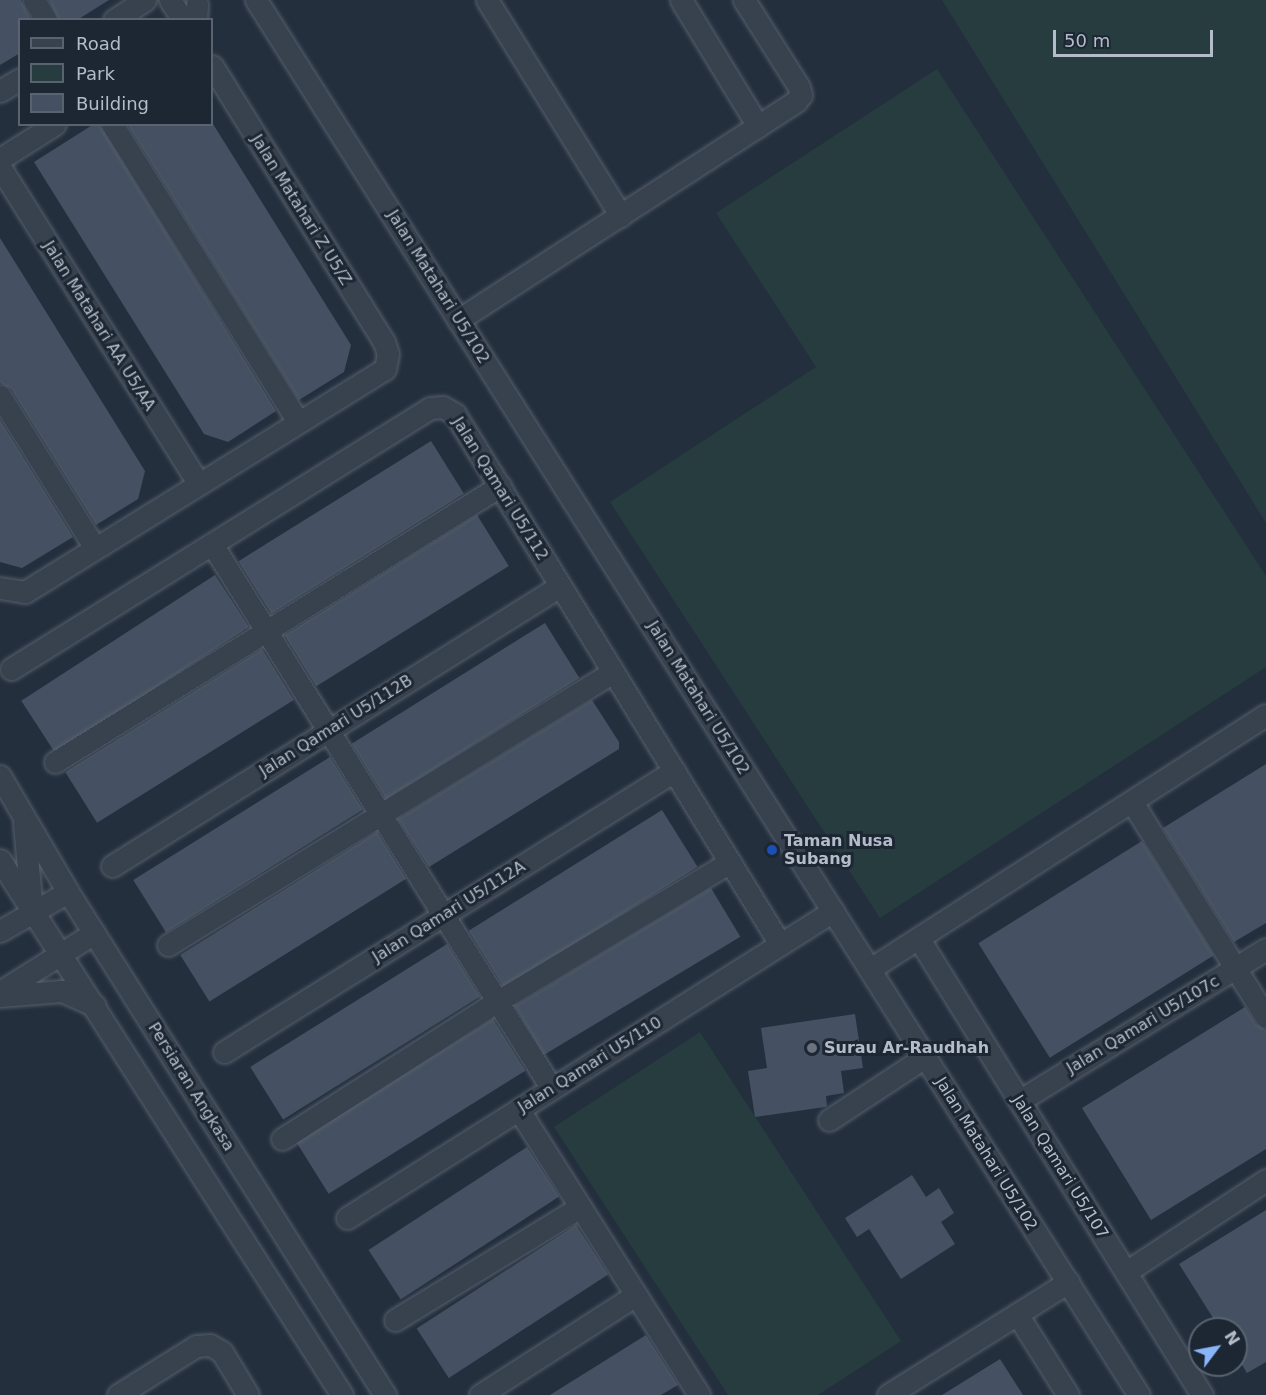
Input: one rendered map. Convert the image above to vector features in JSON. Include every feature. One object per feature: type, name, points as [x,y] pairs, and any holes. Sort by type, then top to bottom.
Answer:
[{"type":"street","points":[[34,0],[45,18]]},
{"type":"street","points":[[117,18],[145,0]]},
{"type":"street","points":[[170,0],[182,18]]},
{"type":"street","name":"Jalan Matahari U5/102","points":[[256,0],[1139,1395]]},
{"type":"street","points":[[487,0],[621,216]]},
{"type":"street","points":[[681,0],[758,126]]},
{"type":"street","points":[[458,320],[621,216],[801,95],[744,0]]},
{"type":"street","name":"Jalan Matahari Z U5/Z","points":[[213,68],[384,342],[388,354],[385,369],[298,422]]},
{"type":"street","points":[[0,91],[18,80]]},
{"type":"street","points":[[0,159],[52,126]]},
{"type":"street","points":[[3,590],[25,592],[298,422],[113,126]]},
{"type":"street","name":"Jalan Matahari AA U5/AA","points":[[0,167],[198,484]]},
{"type":"street","points":[[0,396],[95,548]]},
{"type":"street","name":"Jalan Qamari U5/112","points":[[11,669],[429,408],[443,407],[455,414],[780,945]]},
{"type":"street","points":[[55,762],[500,486]]},
{"type":"street","points":[[212,544],[445,914],[552,1089]]},
{"type":"street","name":"Jalan Qamari U5/112B","points":[[112,866],[561,586]]},
{"type":"street","points":[[168,945],[613,672]]},
{"type":"street","points":[[870,969],[1266,715]]},
{"type":"street","name":"Jalan Qamari U5/112A","points":[[224,1052],[674,771]]},
{"type":"street","name":"Persiaran Angkasa","points":[[0,776],[68,892],[386,1395]]},
{"type":"street","points":[[1132,802],[1266,1017]]},
{"type":"street","points":[[23,813],[32,912]]},
{"type":"street","points":[[0,860],[342,1395]]},
{"type":"street","points":[[282,1139],[498,1001],[730,862]]},
{"type":"street","points":[[0,931],[68,892]]},
{"type":"street","name":"Jalan Qamari U5/110","points":[[347,1218],[833,911]]},
{"type":"street","points":[[0,994],[94,933]]},
{"type":"street","name":"Jalan Qamari U5/107","points":[[919,939],[1202,1395]]},
{"type":"street","name":"Jalan Qamari U5/107c","points":[[1019,1101],[1266,949]]},
{"type":"street","points":[[0,994],[62,991],[95,1006]]},
{"type":"street","points":[[829,1120],[925,1057]]},
{"type":"street","points":[[519,1110],[699,1395]]},
{"type":"street","points":[[1126,1272],[1266,1180]]},
{"type":"street","points":[[395,1320],[580,1207]]},
{"type":"street","points":[[888,1395],[1068,1282]]},
{"type":"street","points":[[480,1395],[636,1295]]},
{"type":"street","points":[[1017,1314],[1068,1395]]},
{"type":"street","points":[[118,1395],[196,1346],[210,1346],[222,1352],[248,1395]]},
{"type":"green space","points":[[942,0],[1266,0],[1266,523]]},
{"type":"green space","points":[[937,69],[1266,576],[1266,667],[880,918],[610,502],[816,367],[716,213]]},
{"type":"green space","points":[[700,1032],[901,1341],[818,1395],[728,1395],[554,1127]]},
{"type":"building","points":[[0,0],[21,0],[30,18],[18,18],[18,54],[0,65]]},
{"type":"building","points":[[49,0],[109,0],[80,18],[58,18]]},
{"type":"building","points":[[213,124],[351,345],[344,372],[299,400],[128,126],[213,126]]},
{"type":"building","points":[[91,126],[100,126],[276,411],[228,442],[204,434],[34,162]]},
{"type":"building","points":[[0,238],[145,471],[138,499],[96,525],[11,389],[0,383]]},
{"type":"building","points":[[0,420],[73,537],[22,568],[0,562]]},
{"type":"building","points":[[431,441],[464,494],[271,614],[238,561]]},
{"type":"building","points":[[477,515],[509,566],[316,686],[284,635]]},
{"type":"building","points":[[215,575],[249,627],[55,753],[21,701]]},
{"type":"building","points":[[545,623],[579,678],[386,799],[352,744]]},
{"type":"building","points":[[262,649],[294,700],[97,823],[65,772]]},
{"type":"building","points":[[592,700],[619,742],[619,749],[429,867],[398,819]]},
{"type":"building","points":[[330,757],[363,810],[166,933],[133,880]]},
{"type":"building","points":[[1266,764],[1266,923],[1234,942],[1163,828]]},
{"type":"building","points":[[662,810],[698,867],[504,988],[469,931]]},
{"type":"building","points":[[377,832],[406,879],[209,1002],[180,955]]},
{"type":"building","points":[[1142,841],[1214,955],[1050,1058],[978,943]]},
{"type":"building","points":[[711,888],[740,937],[544,1055],[515,1006]]},
{"type":"building","points":[[447,944],[480,997],[283,1120],[250,1067]]},
{"type":"building","points":[[1245,1007],[1256,1024],[1266,1030],[1266,1149],[1151,1220],[1082,1108]]},
{"type":"building","name":"Surau Ar-Raudhah","points":[[855,1014],[863,1068],[841,1071],[844,1093],[826,1096],[827,1106],[825,1107],[755,1117],[748,1071],[767,1068],[761,1028]]},
{"type":"building","points":[[493,1019],[525,1071],[329,1194],[296,1142]]},
{"type":"building","points":[[527,1147],[559,1196],[401,1299],[368,1250]]},
{"type":"building","points":[[912,1175],[926,1197],[939,1188],[954,1213],[941,1222],[955,1244],[901,1279],[869,1229],[857,1237],[845,1218]]},
{"type":"building","points":[[1266,1210],[1266,1362],[1248,1372],[1248,1317],[1212,1317],[1179,1264]]},
{"type":"building","points":[[576,1225],[608,1274],[449,1378],[417,1328]]},
{"type":"building","points":[[646,1335],[678,1385],[661,1395],[550,1395]]},
{"type":"building","points":[[1000,1359],[1023,1395],[942,1395]]},
{"type":"place","name":"Taman Nusa Subang","points":[[772,850]]},
{"type":"place","name":"Surau Ar-Raudhah","points":[[812,1048]]}]
